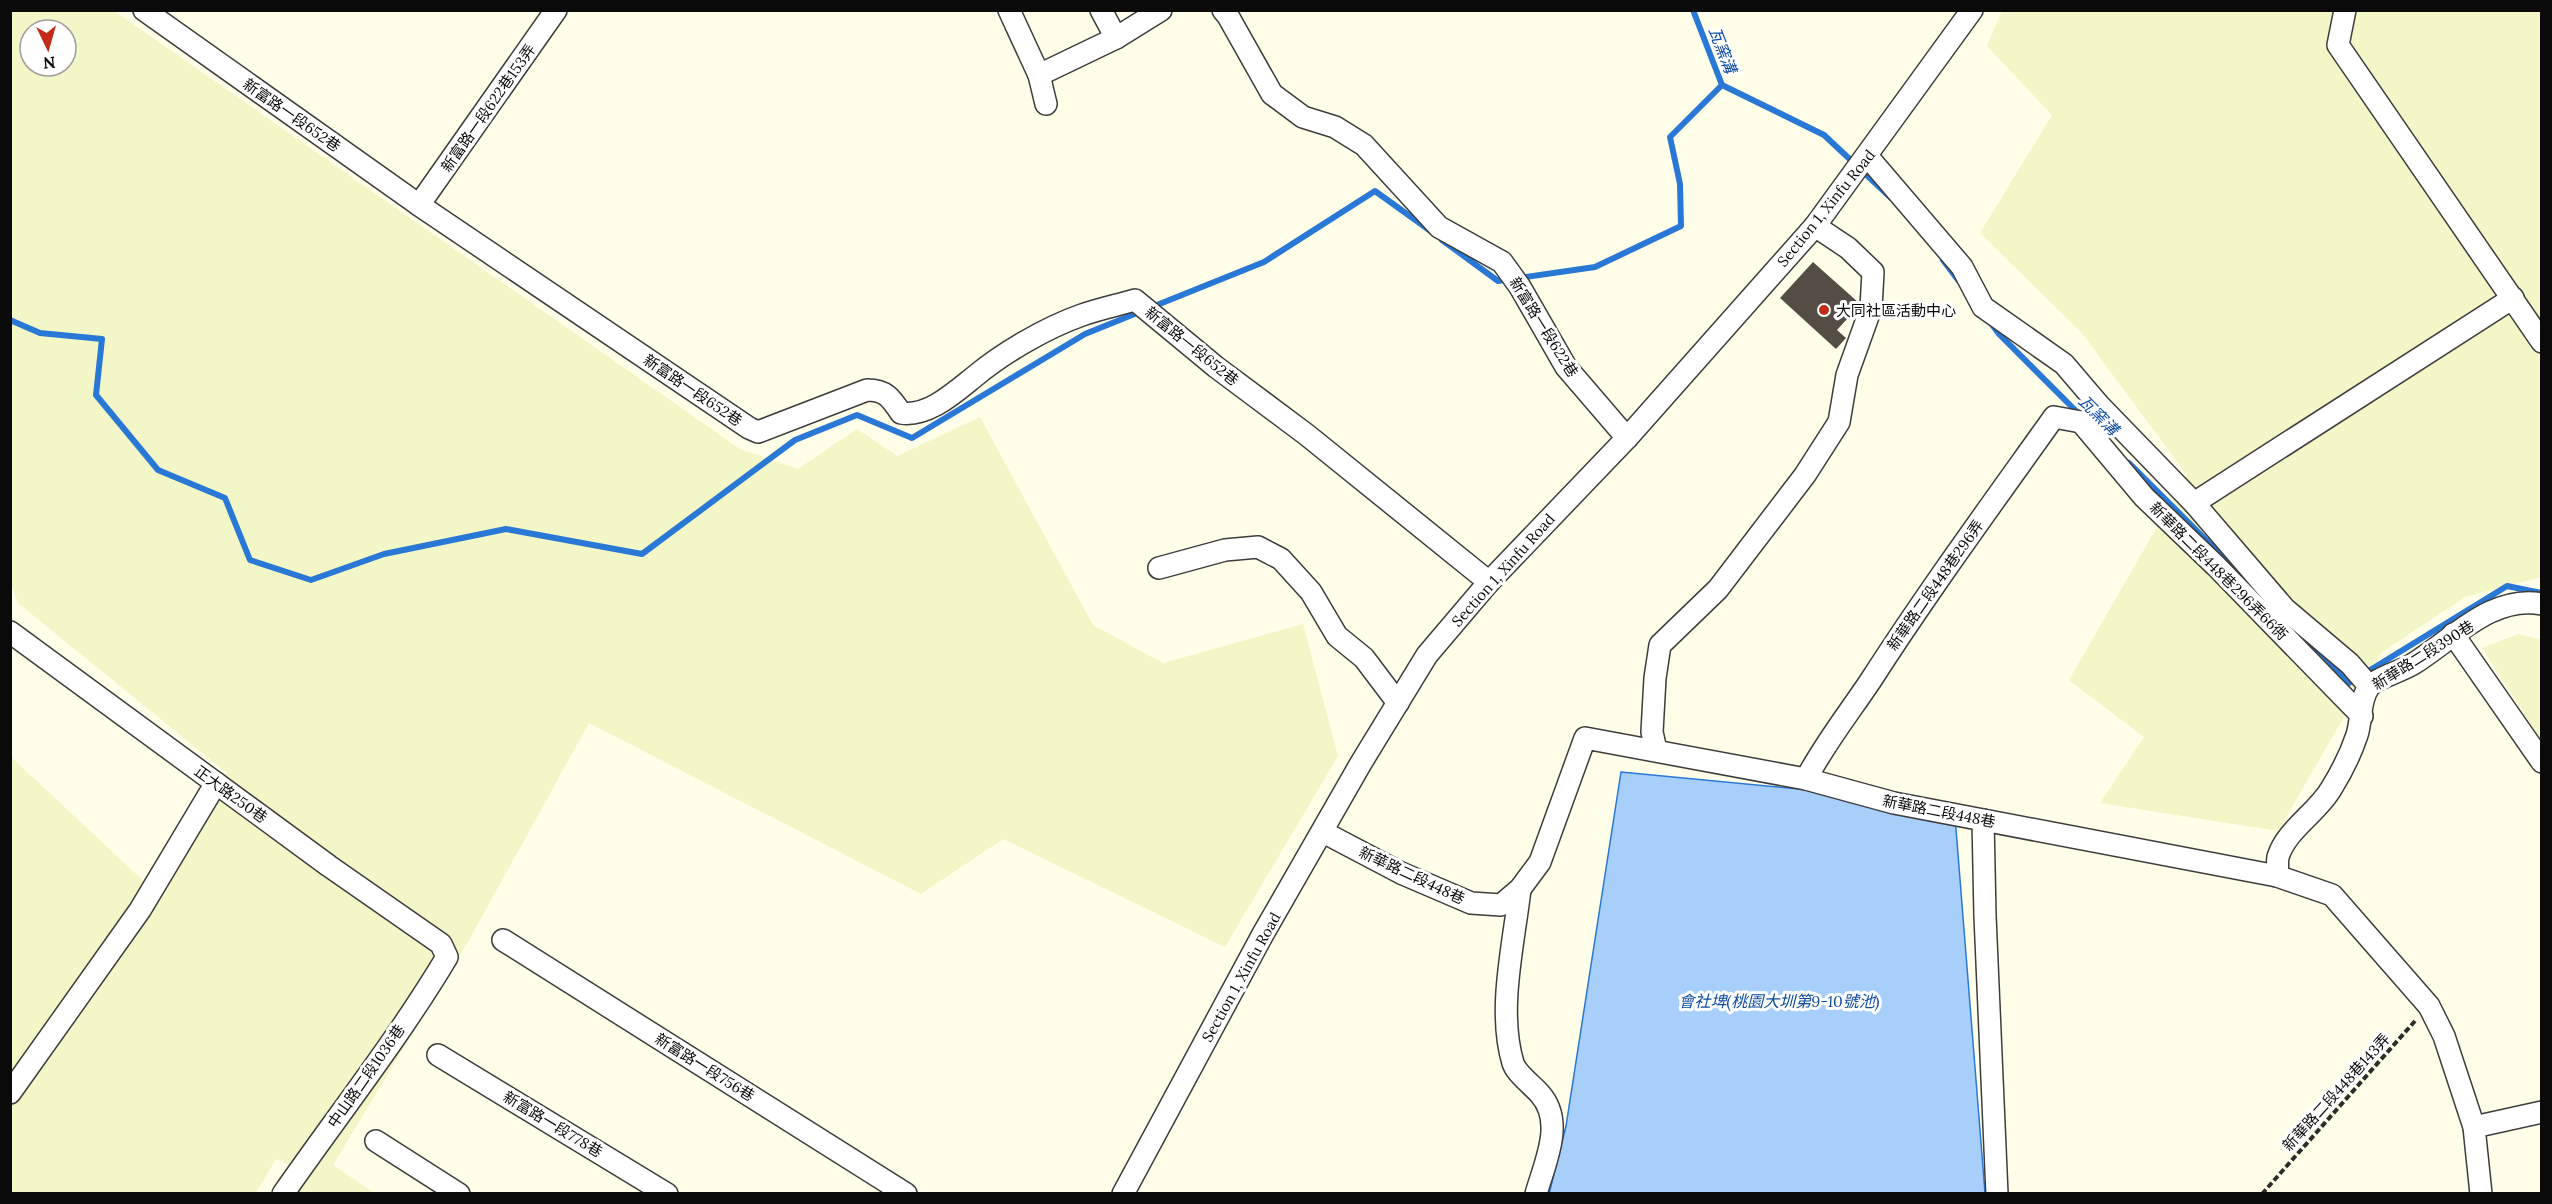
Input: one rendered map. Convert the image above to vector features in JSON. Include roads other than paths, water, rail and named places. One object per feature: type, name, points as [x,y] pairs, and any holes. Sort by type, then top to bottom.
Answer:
[{"type":"street","name":"新富路一段652巷","points":[[144,10],[419,204],[748,428],[758,432],[867,390],[879,390],[889,395],[901,413],[911,414],[922,411],[950,396],[1001,355],[1081,315],[1135,300],[1216,367],[1307,435],[1489,582]]},
{"type":"street","name":"新富路一段622巷153弄","points":[[419,204],[556,10]]},
{"type":"street","points":[[1009,10],[1040,75],[1046,104]]},
{"type":"street","points":[[1101,10],[1116,38]]},
{"type":"street","points":[[1040,75],[1116,38],[1161,10]]},
{"type":"street","name":"新富路一段622巷","points":[[1223,10],[1272,94],[1303,117],[1335,127],[1364,145],[1439,227],[1502,262],[1520,287],[1566,367],[1627,438]]},
{"type":"street","name":"Section 1, Xinfu Road","points":[[1123,1194],[1263,934],[1427,655],[1489,582],[1627,438],[1815,226],[1868,157],[1972,10]]},
{"type":"street","points":[[2345,10],[2338,45],[2541,342]]},
{"type":"street","points":[[1868,157],[1962,267],[1983,307],[2064,364],[2099,405],[2194,503],[2285,609],[2350,664],[2369,686]]},
{"type":"street","points":[[1656,750],[1652,732],[1655,678],[1660,645],[1725,581],[1805,475],[1839,422],[1847,375],[1871,308],[1873,272],[1848,248],[1815,226]]},
{"type":"street","points":[[2194,503],[2512,298]]},
{"type":"street","points":[[2081,422],[2099,405]]},
{"type":"street","name":"新華路二段448巷296弄","points":[[1806,779],[1822,748],[1859,698],[1923,600],[2054,417],[2081,422]]},
{"type":"street","name":"新華路二段448巷296弄66衖","points":[[2081,422],[2144,497],[2216,566],[2362,716]]},
{"type":"street","points":[[1159,568],[1225,550],[1258,547],[1281,560],[1311,592],[1337,636],[1364,658],[1398,703]]},
{"type":"street","name":"新華路二段390巷","points":[[2277,876],[2278,857],[2288,839],[2331,790],[2356,737],[2362,716],[2362,700],[2369,686],[2413,664],[2453,634],[2508,604],[2522,602],[2541,604]]},
{"type":"street","name":"正大路250巷","points":[[10,632],[329,866],[441,944],[447,957]]},
{"type":"street","points":[[2453,634],[2541,762]]},
{"type":"street","name":"新華路二段448巷","points":[[1323,832],[1401,873],[1471,903],[1501,905],[1520,890],[1540,862],[1585,738],[1806,779],[1894,803],[2277,876],[2332,895],[2429,1006],[2444,1036],[2474,1127],[2481,1194]]},
{"type":"street","points":[[10,1093],[140,910],[216,783]]},
{"type":"street","points":[[1983,820],[1997,1194]]},
{"type":"street","points":[[1520,890],[1505,1014],[1514,1065],[1548,1103],[1552,1122],[1552,1138],[1536,1194]]},
{"type":"street","name":"新富路一段756巷","points":[[503,940],[906,1194]]},
{"type":"street","name":"中山路二段1036巷","points":[[283,1194],[390,1044],[447,957]]},
{"type":"street","name":"新富路一段778巷","points":[[438,1055],[667,1194]]},
{"type":"street","points":[[2474,1127],[2541,1112]]},
{"type":"street","points":[[376,1141],[459,1194]]},
{"type":"water","name":"會社埤(桃園大圳第9-10號池)","points":[[1621,772],[1954,804],[1985,1193],[1549,1194],[1566,1126]]},
{"type":"waterway","name":"瓦窯溝","points":[[1693,10],[1722,85],[1824,135],[1890,197]]},
{"type":"waterway","points":[[1519,278],[1595,267],[1681,226],[1680,184],[1670,137],[1722,85]]},
{"type":"waterway","points":[[1152,307],[1264,262],[1375,191],[1432,232]]},
{"type":"waterway","points":[[1442,240],[1498,281],[1509,279]]},
{"type":"waterway","name":"瓦窯溝","points":[[1943,260],[1958,280]]},
{"type":"waterway","points":[[10,320],[40,333],[102,339],[96,395],[158,470],[225,498],[250,560],[311,580],[384,554],[506,529],[642,554],[795,440],[857,415],[912,438],[1085,334],[1142,311]]},
{"type":"waterway","name":"瓦窯溝","points":[[1990,322],[1999,334],[2081,416]]},
{"type":"waterway","name":"瓦窯溝","points":[[2129,463],[2255,589]]},
{"type":"waterway","name":"瓦窯溝","points":[[2303,637],[2349,683],[2507,586],[2542,593]]},
{"type":"place","name":"大同社區活動中心","points":[[1824,310]]}]
